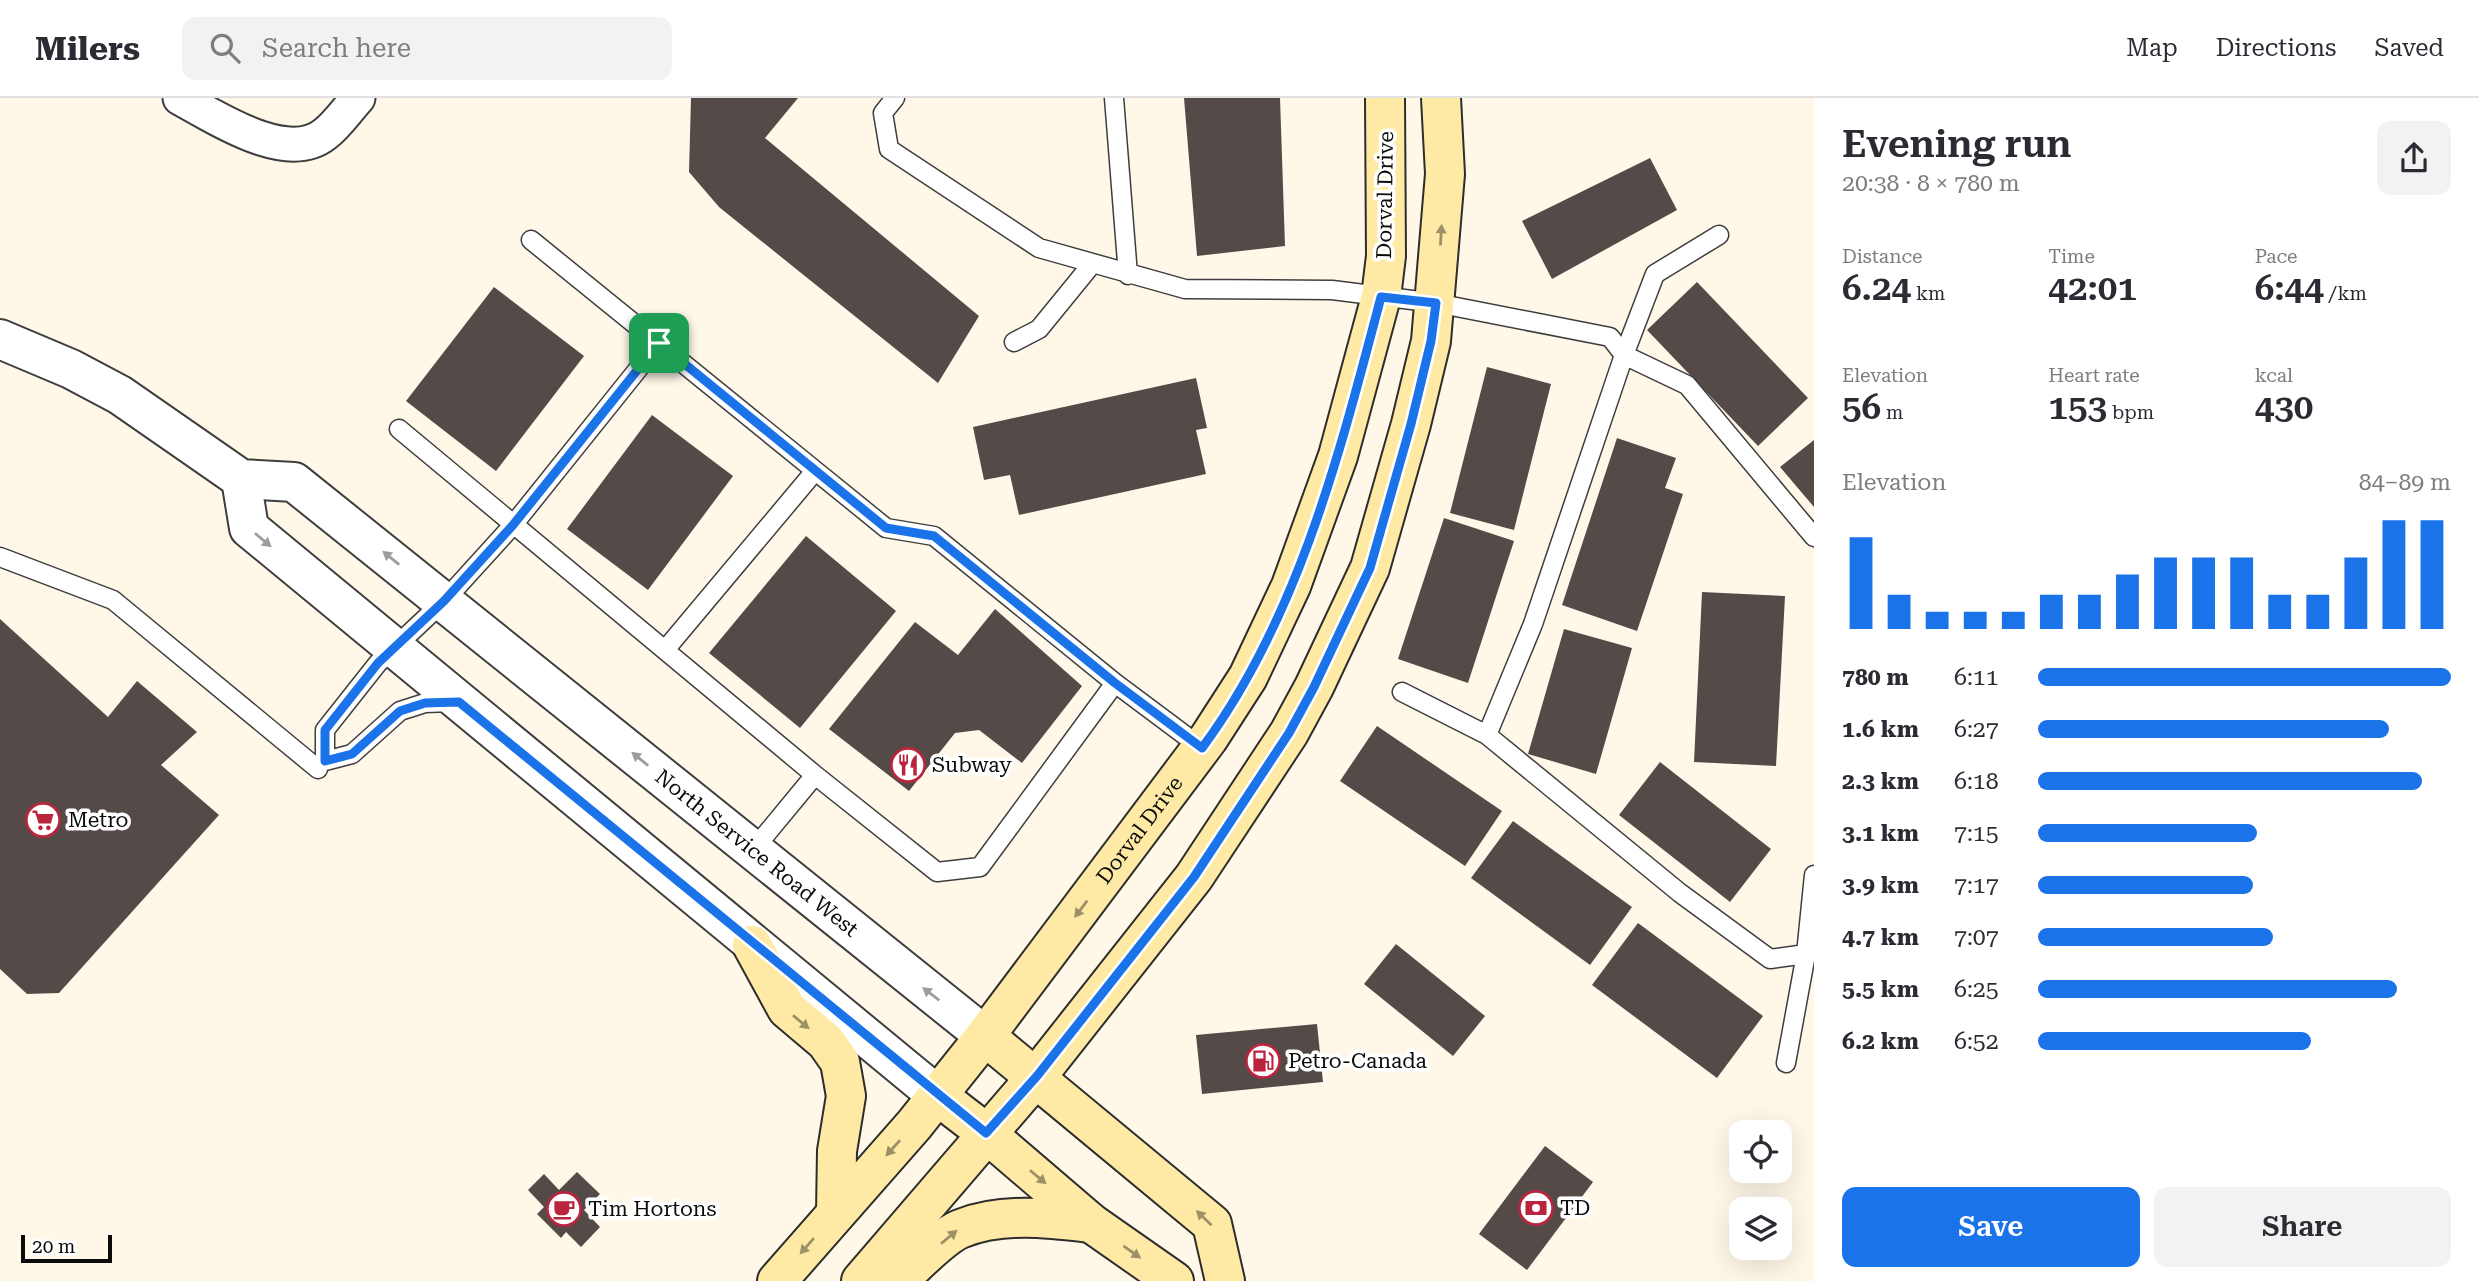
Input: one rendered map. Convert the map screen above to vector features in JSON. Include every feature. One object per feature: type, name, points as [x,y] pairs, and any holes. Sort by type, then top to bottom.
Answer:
[{"type":"main road","name":"Dorval Drive","points":[[777,1281],[938,1096],[985,1036],[1202,748],[1248,677],[1291,586],[1338,456],[1381,297],[1386,256],[1385,98]]},
{"type":"main road","points":[[860,1281],[1037,1076],[1194,877],[1289,733],[1314,687],[1370,568],[1411,424],[1431,341],[1445,174],[1441,98]]},
{"type":"main road","points":[[752,944],[787,1009],[826,1042],[840,1062],[846,1096],[837,1151],[836,1212]]},
{"type":"main road","name":"North Service Road West","points":[[985,1036],[1037,1076],[1212,1224],[1225,1281]]},
{"type":"main road","points":[[938,1096],[986,1133],[1091,1223],[1174,1281]]},
{"type":"main road","points":[[897,1281],[958,1229],[992,1221],[1042,1218],[1091,1223]]},
{"type":"street","points":[[180,98],[231,126],[277,144],[303,143],[324,136],[358,98]]},
{"type":"street","points":[[0,339],[71,369],[120,395],[241,478],[249,528],[938,1096]]},
{"type":"street","name":"North Service Road West","points":[[241,478],[294,482],[985,1036]]},
{"type":"lane","points":[[895,98],[883,113],[889,149],[1039,248],[1194,292],[1332,290],[1436,303],[1610,337],[1624,355],[1686,385],[1814,537]]},
{"type":"lane","points":[[1114,98],[1128,275]]},
{"type":"lane","points":[[1487,735],[1533,624],[1624,355],[1655,274],[1719,235]]},
{"type":"lane","points":[[531,240],[886,528],[934,536],[1115,683],[1202,748]]},
{"type":"lane","points":[[1014,342],[1039,328],[1092,264]]},
{"type":"lane","points":[[459,702],[425,703],[400,711],[352,754],[325,761],[325,730],[378,663],[444,601],[513,525],[659,343]]},
{"type":"lane","points":[[399,429],[815,775],[937,872],[980,867],[1115,683]]},
{"type":"lane","points":[[665,650],[815,471]]},
{"type":"lane","points":[[0,557],[113,600],[318,769]]},
{"type":"lane","points":[[1402,692],[1487,735],[1680,893],[1770,959],[1806,954]]},
{"type":"lane","points":[[753,850],[815,775]]},
{"type":"lane","points":[[1786,1063],[1806,954],[1814,875]]},
{"type":"building","points":[[691,98],[798,98],[765,138],[979,316],[938,383],[719,207],[689,172]]},
{"type":"building","points":[[1184,98],[1280,98],[1285,246],[1197,256]]},
{"type":"building","points":[[1650,158],[1677,210],[1552,279],[1522,221]]},
{"type":"building","points":[[1697,282],[1808,398],[1758,446],[1647,330]]},
{"type":"building","points":[[494,287],[584,356],[496,471],[406,401]]},
{"type":"building","points":[[1487,367],[1551,384],[1514,530],[1450,513]]},
{"type":"building","points":[[1196,378],[1207,428],[1196,430],[1206,474],[1019,515],[1010,475],[984,480],[973,427]]},
{"type":"building","points":[[652,415],[733,476],[648,590],[567,529]]},
{"type":"building","points":[[1617,438],[1676,458],[1665,488],[1683,494],[1637,631],[1562,605]]},
{"type":"building","points":[[1814,440],[1814,507],[1780,467]]},
{"type":"building","points":[[1444,518],[1514,541],[1468,683],[1398,659]]},
{"type":"building","points":[[806,536],[896,611],[800,728],[709,653]]},
{"type":"building","points":[[1702,592],[1785,596],[1776,766],[1694,762]]},
{"type":"building","points":[[995,609],[1082,686],[1022,763],[979,730],[955,733],[909,791],[829,729],[915,622],[958,655]]},
{"type":"building","points":[[0,619],[108,717],[137,681],[197,732],[161,765],[219,815],[59,993],[27,994],[0,969]]},
{"type":"building","points":[[1564,629],[1632,648],[1596,774],[1528,754]]},
{"type":"building","points":[[1377,726],[1502,811],[1465,866],[1340,781]]},
{"type":"building","points":[[1660,762],[1771,849],[1730,902],[1619,815]]},
{"type":"building","points":[[1513,821],[1632,907],[1590,965],[1471,878]]},
{"type":"building","points":[[1638,923],[1763,1016],[1717,1078],[1592,985]]},
{"type":"building","points":[[1396,944],[1485,1016],[1453,1056],[1364,984]]},
{"type":"building","points":[[1317,1024],[1323,1082],[1202,1094],[1196,1035]]},
{"type":"building","name":"TD","points":[[1545,1146],[1593,1182],[1527,1270],[1479,1234]]},
{"type":"building","name":"Tim Hortons","points":[[577,1172],[600,1194],[584,1210],[600,1227],[581,1247],[566,1232],[561,1238],[537,1214],[544,1207],[528,1190],[544,1174],[559,1190]]},
{"type":"place","name":"Subway","points":[[908,765]]},
{"type":"place","name":"Metro","points":[[43,820]]},
{"type":"place","name":"Petro-Canada","points":[[1263,1061]]},
{"type":"place","name":"TD","points":[[1536,1208]]},
{"type":"place","name":"Tim Hortons","points":[[564,1209]]},
{"type":"route","points":[[1381,297],[1436,303],[1431,341],[1411,424],[1370,568],[1314,687],[1289,733],[1194,877],[1037,1076],[986,1133],[459,702],[425,703],[400,711],[352,754],[325,761],[325,730],[378,663],[444,601],[513,525],[659,343],[886,528],[934,536],[1115,683],[1202,748],[1248,677],[1291,586],[1338,456],[1381,297]]}]
